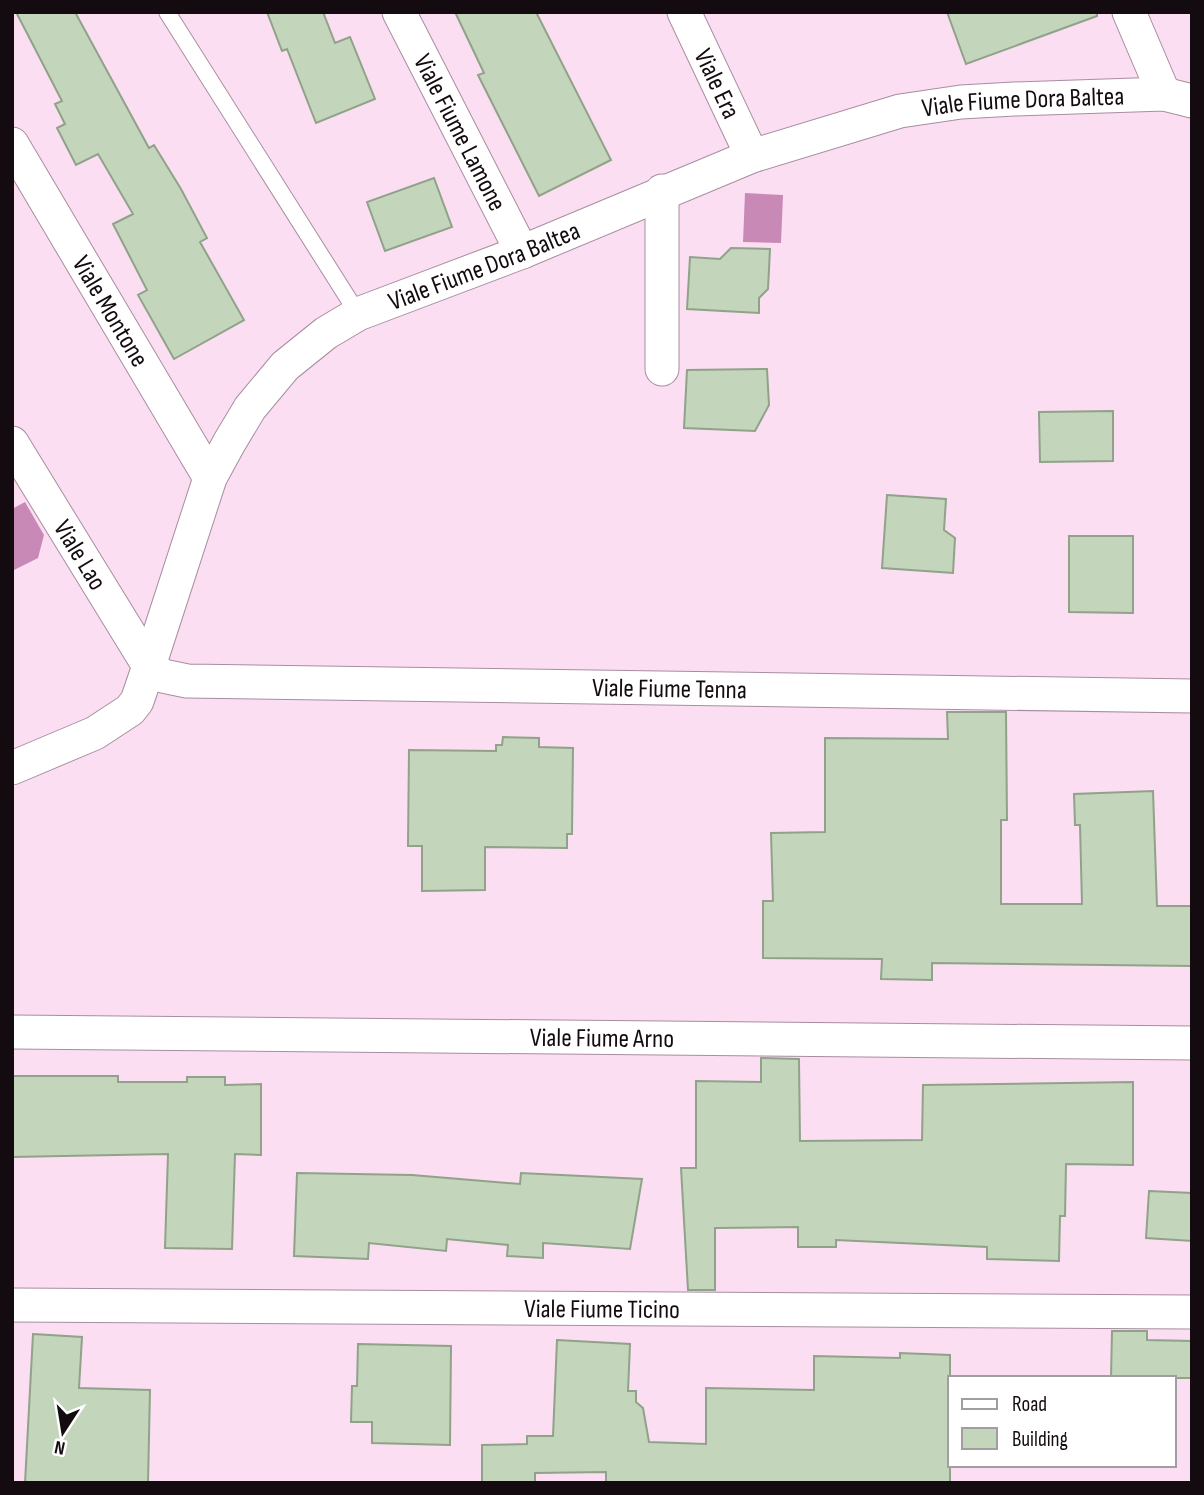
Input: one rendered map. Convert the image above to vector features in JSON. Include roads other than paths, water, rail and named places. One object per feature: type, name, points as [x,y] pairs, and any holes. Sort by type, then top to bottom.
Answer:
[{"type":"street","name":"Viale Fiume Lamone","points":[[399,12],[522,252]]},
{"type":"street","name":"Viale Era","points":[[684,12],[752,156]]},
{"type":"street","points":[[1129,12],[1178,97]]},
{"type":"street","name":"Viale Fiume Dora Baltea","points":[[12,768],[117,721],[137,701],[210,478],[250,408],[285,366],[326,333],[358,314],[522,252],[662,191],[752,156],[900,111],[961,102],[1178,97]]},
{"type":"street","name":"Viale Montone","points":[[12,144],[210,478]]},
{"type":"street","points":[[662,191],[662,369]]},
{"type":"street","name":"Viale Lao","points":[[12,443],[149,666]]},
{"type":"street","name":"Viale Fiume Tenna","points":[[149,666],[163,676],[187,681],[1192,696]]},
{"type":"street","name":"Viale Fiume Arno","points":[[12,1032],[1192,1043]]},
{"type":"street","name":"Viale Fiume Ticino","points":[[12,1305],[1192,1312]]},
{"type":"lane","points":[[167,12],[358,314]]}]
